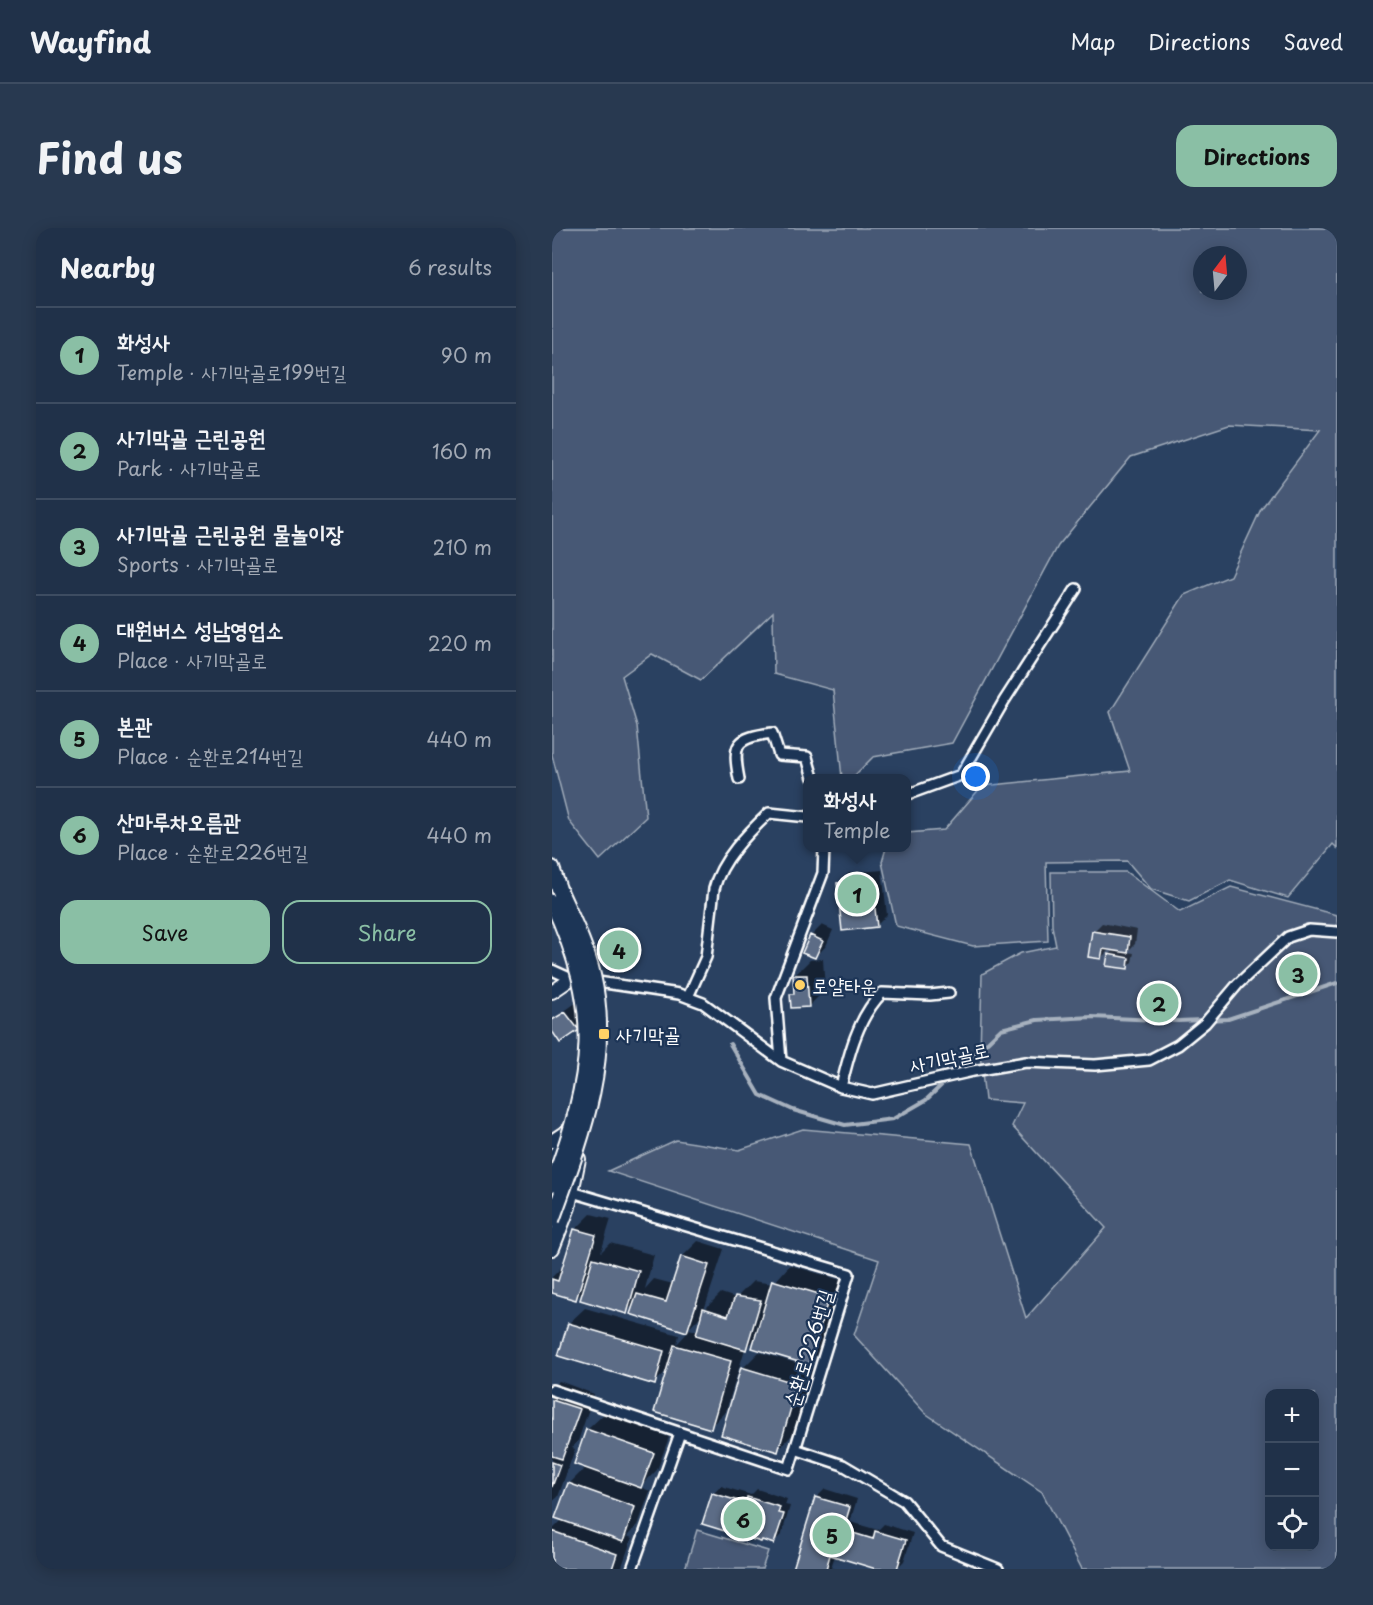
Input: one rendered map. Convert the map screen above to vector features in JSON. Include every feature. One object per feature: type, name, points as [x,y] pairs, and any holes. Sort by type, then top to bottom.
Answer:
[{"type":"main road","points":[[552,868],[593,974],[599,1044],[590,1111],[552,1220]]},
{"type":"main road","points":[[552,902],[582,981],[588,1034],[582,1095],[552,1185]]},
{"type":"main road","points":[[552,1159],[586,1119]]},
{"type":"main road","points":[[552,1248],[572,1192],[586,1119]]},
{"type":"street","points":[[911,793],[961,775],[1004,701],[1076,589]]},
{"type":"street","points":[[739,779],[735,751],[739,743],[747,737],[772,733],[779,755],[807,757],[812,774]]},
{"type":"street","points":[[688,997],[706,957],[709,918],[716,878],[754,827],[769,813],[803,817]]},
{"type":"street","points":[[781,1061],[776,998],[823,873],[824,852]]},
{"type":"street","name":"사기막골로","points":[[552,970],[571,979],[688,997],[703,1003],[781,1061],[841,1087],[872,1094],[1026,1062],[1095,1065],[1149,1060],[1178,1045],[1205,1023],[1238,984],[1288,937],[1309,930],[1337,932]]},
{"type":"street","points":[[552,992],[571,979]]},
{"type":"street","points":[[552,1141],[586,1119],[596,1060],[591,981]]},
{"type":"street","points":[[841,1087],[863,1019],[871,1005],[882,993],[930,995],[949,993]]},
{"type":"street","name":"순환로226번길","points":[[552,1390],[789,1470],[849,1274],[572,1192]]},
{"type":"street","points":[[632,1569],[680,1433]]},
{"type":"street","points":[[795,1449],[843,1466],[904,1501],[940,1546],[999,1569]]},
{"type":"shaded area","points":[[552,228],[1337,228],[1337,848],[1333,844],[1288,898],[1230,880],[1189,901],[1151,889],[1127,861],[1046,862],[1048,941],[973,946],[896,926],[882,862],[885,852],[911,852],[911,833],[944,830],[982,786],[1130,771],[1110,712],[1184,595],[1230,576],[1261,509],[1320,430],[1229,425],[1131,457],[1058,546],[952,743],[873,757],[856,774],[842,774],[833,690],[774,674],[773,612],[701,680],[652,654],[622,676],[637,726],[646,817],[600,860],[569,821],[552,755]]},
{"type":"shaded area","points":[[1051,872],[1126,872],[1180,912],[1231,887],[1337,915],[1337,1569],[1082,1569],[1042,1492],[925,1413],[854,1335],[879,1260],[608,1171],[676,1140],[739,1150],[803,1129],[971,1144],[1026,1318],[1106,1228],[1012,1126],[1023,1103],[985,1100],[980,1054],[982,974],[1021,953],[1056,946],[1052,926]]},
{"type":"shaded area","points":[[1294,956],[1308,958],[1312,970],[1303,983],[1289,989],[1284,985],[1284,974]]},
{"type":"shaded area","points":[[697,1530],[768,1551],[762,1569],[685,1569]]},
{"type":"building","points":[[872,880],[877,927],[842,931],[837,883]]},
{"type":"building","points":[[1092,931],[1130,937],[1128,953],[1103,949],[1101,959],[1088,957]]},
{"type":"building","points":[[810,935],[823,941],[815,958],[802,953]]},
{"type":"building","points":[[629,940],[629,961],[610,959],[609,941]]},
{"type":"building","points":[[1108,954],[1129,958],[1128,969],[1106,966]]},
{"type":"building","name":"로얄타운","points":[[793,975],[807,975],[809,1007],[791,1008],[790,994],[794,994]]},
{"type":"building","points":[[565,1012],[579,1030],[560,1043],[552,1031],[552,1020]]},
{"type":"building","points":[[574,1229],[596,1235],[576,1300],[552,1293],[552,1279],[558,1281]]},
{"type":"building","points":[[681,1256],[709,1265],[687,1332],[630,1314],[637,1294],[666,1302]]},
{"type":"building","points":[[593,1258],[639,1271],[627,1314],[580,1300]]},
{"type":"building","points":[[772,1280],[829,1297],[809,1365],[752,1348]]},
{"type":"building","points":[[735,1296],[761,1300],[746,1350],[696,1335],[703,1308],[728,1316]]},
{"type":"building","points":[[568,1323],[664,1351],[655,1385],[558,1356]]},
{"type":"building","points":[[674,1345],[731,1361],[711,1429],[654,1412]]},
{"type":"building","points":[[741,1367],[798,1384],[778,1452],[721,1435]]},
{"type":"building","points":[[552,1400],[580,1409],[562,1459],[552,1456]]},
{"type":"building","points":[[586,1429],[654,1453],[641,1488],[574,1464]]},
{"type":"building","points":[[552,1462],[560,1465],[552,1487]]},
{"type":"building","points":[[568,1483],[635,1507],[623,1542],[555,1518]]},
{"type":"building","points":[[712,1493],[745,1503],[747,1497],[780,1507],[778,1513],[784,1514],[774,1544],[702,1524]]},
{"type":"building","points":[[815,1497],[850,1507],[843,1530],[873,1539],[875,1531],[906,1540],[897,1569],[876,1569],[830,1555],[826,1569],[793,1569]]},
{"type":"building","points":[[552,1531],[617,1554],[612,1569],[552,1569]]},
{"type":"waterway","points":[[955,1073],[1001,1029],[1037,1020],[1092,1017],[1178,1021],[1228,1019],[1337,983]]},
{"type":"waterway","points":[[730,1044],[760,1095],[793,1110],[845,1125],[893,1119],[926,1100],[949,1078]]},
{"type":"place","name":"화성사","points":[[857,894]]},
{"type":"place","name":"대원버스 성남영업소","points":[[619,950]]},
{"type":"place","name":"사기막골 근린공원 물놀이장","points":[[1298,974]]},
{"type":"place","name":"로얄타운","points":[[800,985]]},
{"type":"place","name":"사기막골 근린공원","points":[[1159,1003]]},
{"type":"place","name":"사기막골","points":[[604,1034]]},
{"type":"place","name":"산마루차오름관","points":[[743,1519]]},
{"type":"place","name":"본관","points":[[832,1535]]}]
